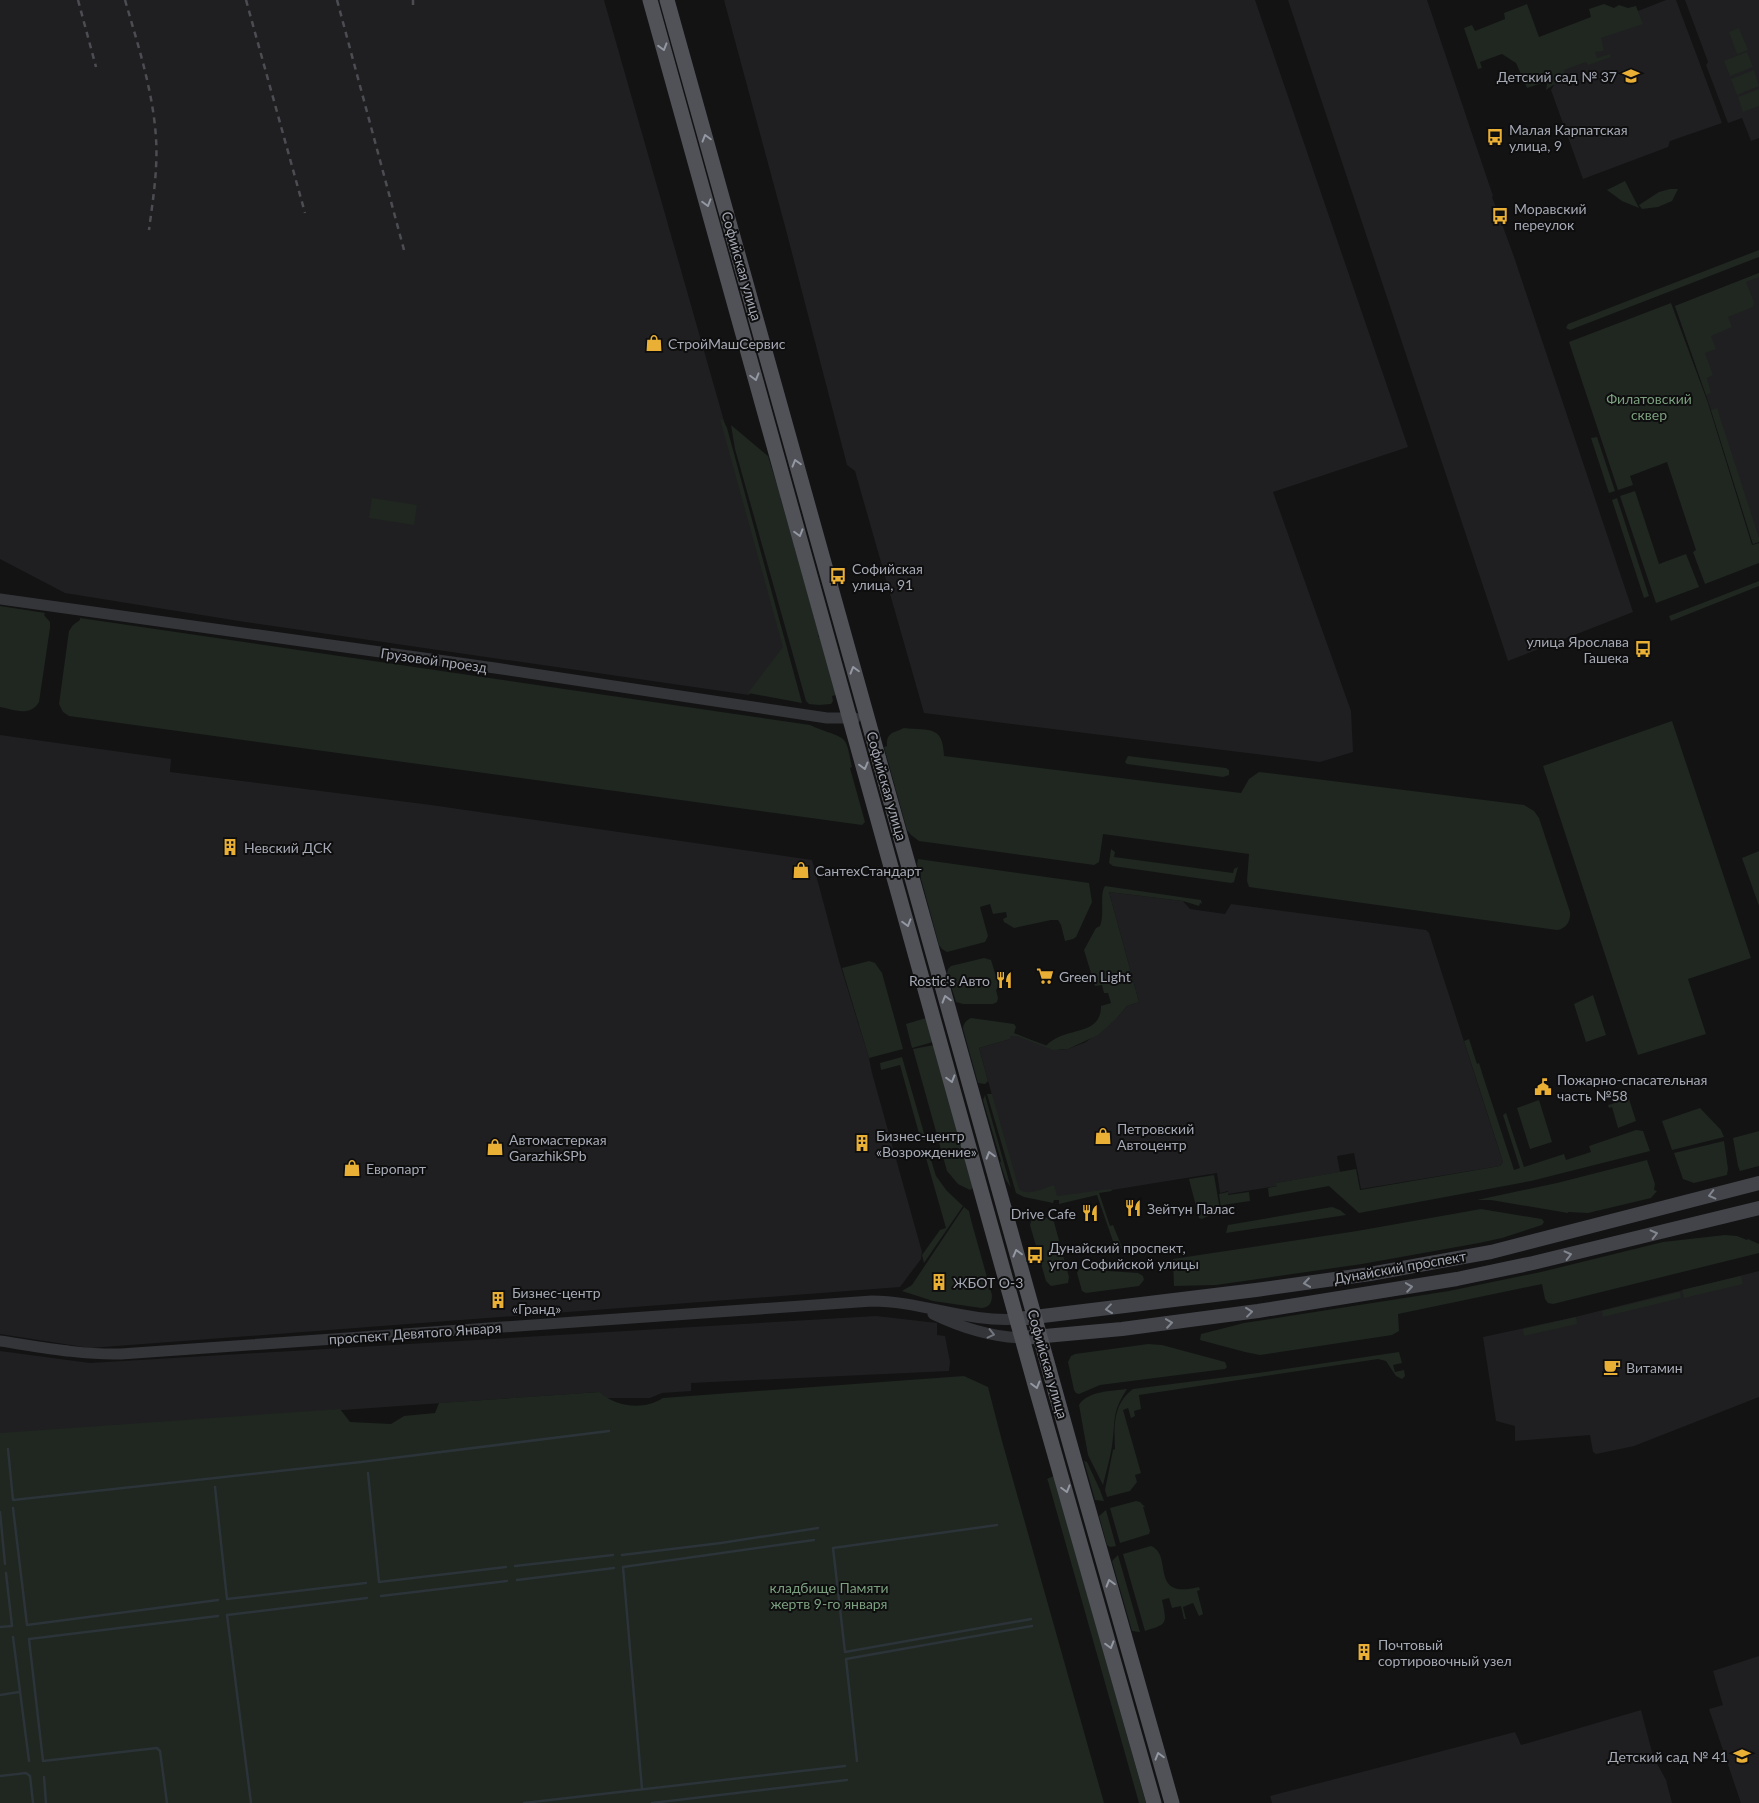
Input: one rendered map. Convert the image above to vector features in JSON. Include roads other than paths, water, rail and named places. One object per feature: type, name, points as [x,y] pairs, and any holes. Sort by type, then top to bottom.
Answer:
[{"type":"main road","name":"Софийская улица","points":[[650,0],[1154,1803]]},
{"type":"main road","name":"Софийская улица","points":[[667,0],[1172,1803]]},
{"type":"main road","name":"Дунайский проспект","points":[[1018,1319],[1157,1303],[1370,1274],[1491,1252],[1759,1183]]},
{"type":"main road","name":"Дунайский проспект","points":[[1023,1338],[1122,1329],[1258,1311],[1457,1279],[1533,1263],[1759,1208]]},
{"type":"street","name":"Грузовой проезд","points":[[0,599],[495,668],[827,718],[851,719],[867,717]]},
{"type":"street","name":"проспект Девятого Января","points":[[0,1341],[71,1352],[121,1354],[865,1301],[891,1302],[982,1319],[1018,1319]]},
{"type":"street","name":"проспект Девятого Января","points":[[920,1308],[939,1317],[984,1332],[1006,1338],[1023,1338]]},
{"type":"waterway","points":[[8,1449],[13,1500],[361,1462],[609,1431]]},
{"type":"waterway","points":[[368,1473],[379,1582],[506,1567]]},
{"type":"waterway","points":[[215,1487],[227,1599],[366,1583]]},
{"type":"waterway","points":[[13,1508],[27,1625],[218,1600]]},
{"type":"waterway","points":[[0,1512],[5,1564]]},
{"type":"waterway","points":[[997,1525],[833,1548],[845,1652],[1031,1619]]},
{"type":"waterway","points":[[622,1555],[721,1543],[818,1528]]},
{"type":"waterway","points":[[642,1789],[623,1567],[814,1540]]},
{"type":"waterway","points":[[515,1566],[613,1555]]},
{"type":"waterway","points":[[517,1580],[614,1568]]},
{"type":"waterway","points":[[0,1627],[12,1626],[6,1573]]},
{"type":"waterway","points":[[381,1596],[507,1581]]},
{"type":"waterway","points":[[251,1803],[227,1615],[367,1598]]},
{"type":"waterway","points":[[167,1803],[160,1751],[157,1748],[43,1761],[29,1639],[218,1616]]},
{"type":"waterway","points":[[857,1761],[846,1659],[1032,1626]]},
{"type":"waterway","points":[[13,1637],[29,1761]]},
{"type":"waterway","points":[[0,1695],[19,1692]]},
{"type":"waterway","points":[[524,1803],[845,1766]]},
{"type":"waterway","points":[[0,1776],[26,1773],[30,1776],[33,1803]]},
{"type":"waterway","points":[[44,1777],[46,1803]]},
{"type":"waterway","points":[[652,1803],[847,1780]]},
{"type":"railway","points":[[78,0],[96,67]]},
{"type":"railway","points":[[125,0],[152,103],[156,138],[155,184],[149,230]]},
{"type":"railway","points":[[246,0],[305,213]]},
{"type":"railway","points":[[337,0],[404,250]]},
{"type":"railway","points":[[413,0],[413,5]]},
{"type":"place","name":"Детский сад № 37","points":[[1631,76]]},
{"type":"place","name":"Малая Карпатская улица, 9","points":[[1495,137]]},
{"type":"place","name":"Моравский переулок","points":[[1500,216]]},
{"type":"place","name":"СтройМашСервис","points":[[654,343]]},
{"type":"place","name":"Софийская улица, 91","points":[[838,576]]},
{"type":"place","name":"улица Ярослава Гашека","points":[[1643,649]]},
{"type":"place","name":"Невский ДСК","points":[[230,847]]},
{"type":"place","name":"СантехСтандарт","points":[[801,870]]},
{"type":"place","name":"Green Light","points":[[1045,976]]},
{"type":"place","name":"Rostic's Авто","points":[[1004,980]]},
{"type":"place","name":"Пожарно-спасательная часть №58","points":[[1543,1087]]},
{"type":"place","name":"Петровский Автоцентр","points":[[1103,1136]]},
{"type":"place","name":"Бизнес-центр «Возрождение»","points":[[862,1143]]},
{"type":"place","name":"Автомастеркая GarazhikSPb","points":[[495,1147]]},
{"type":"place","name":"Европарт","points":[[352,1168]]},
{"type":"place","name":"Зейтун Палас","points":[[1133,1208]]},
{"type":"place","name":"Drive Cafe","points":[[1090,1213]]},
{"type":"place","name":"Дунайский проспект, угол Софийской улицы","points":[[1035,1255]]},
{"type":"place","name":"ЖБОТ О-3","points":[[939,1282]]},
{"type":"place","name":"Бизнес-центр «Гранд»","points":[[498,1300]]},
{"type":"place","name":"Витамин","points":[[1612,1367]]},
{"type":"place","name":"Почтовый сортировочный узел","points":[[1364,1652]]},
{"type":"place","name":"Детский сад № 41","points":[[1742,1756]]},
{"type":"park label","name":"Филатовский сквер","points":[[1649,406]]},
{"type":"park label","name":"кладбище Памяти жертв 9-го января","points":[[829,1595]]}]
